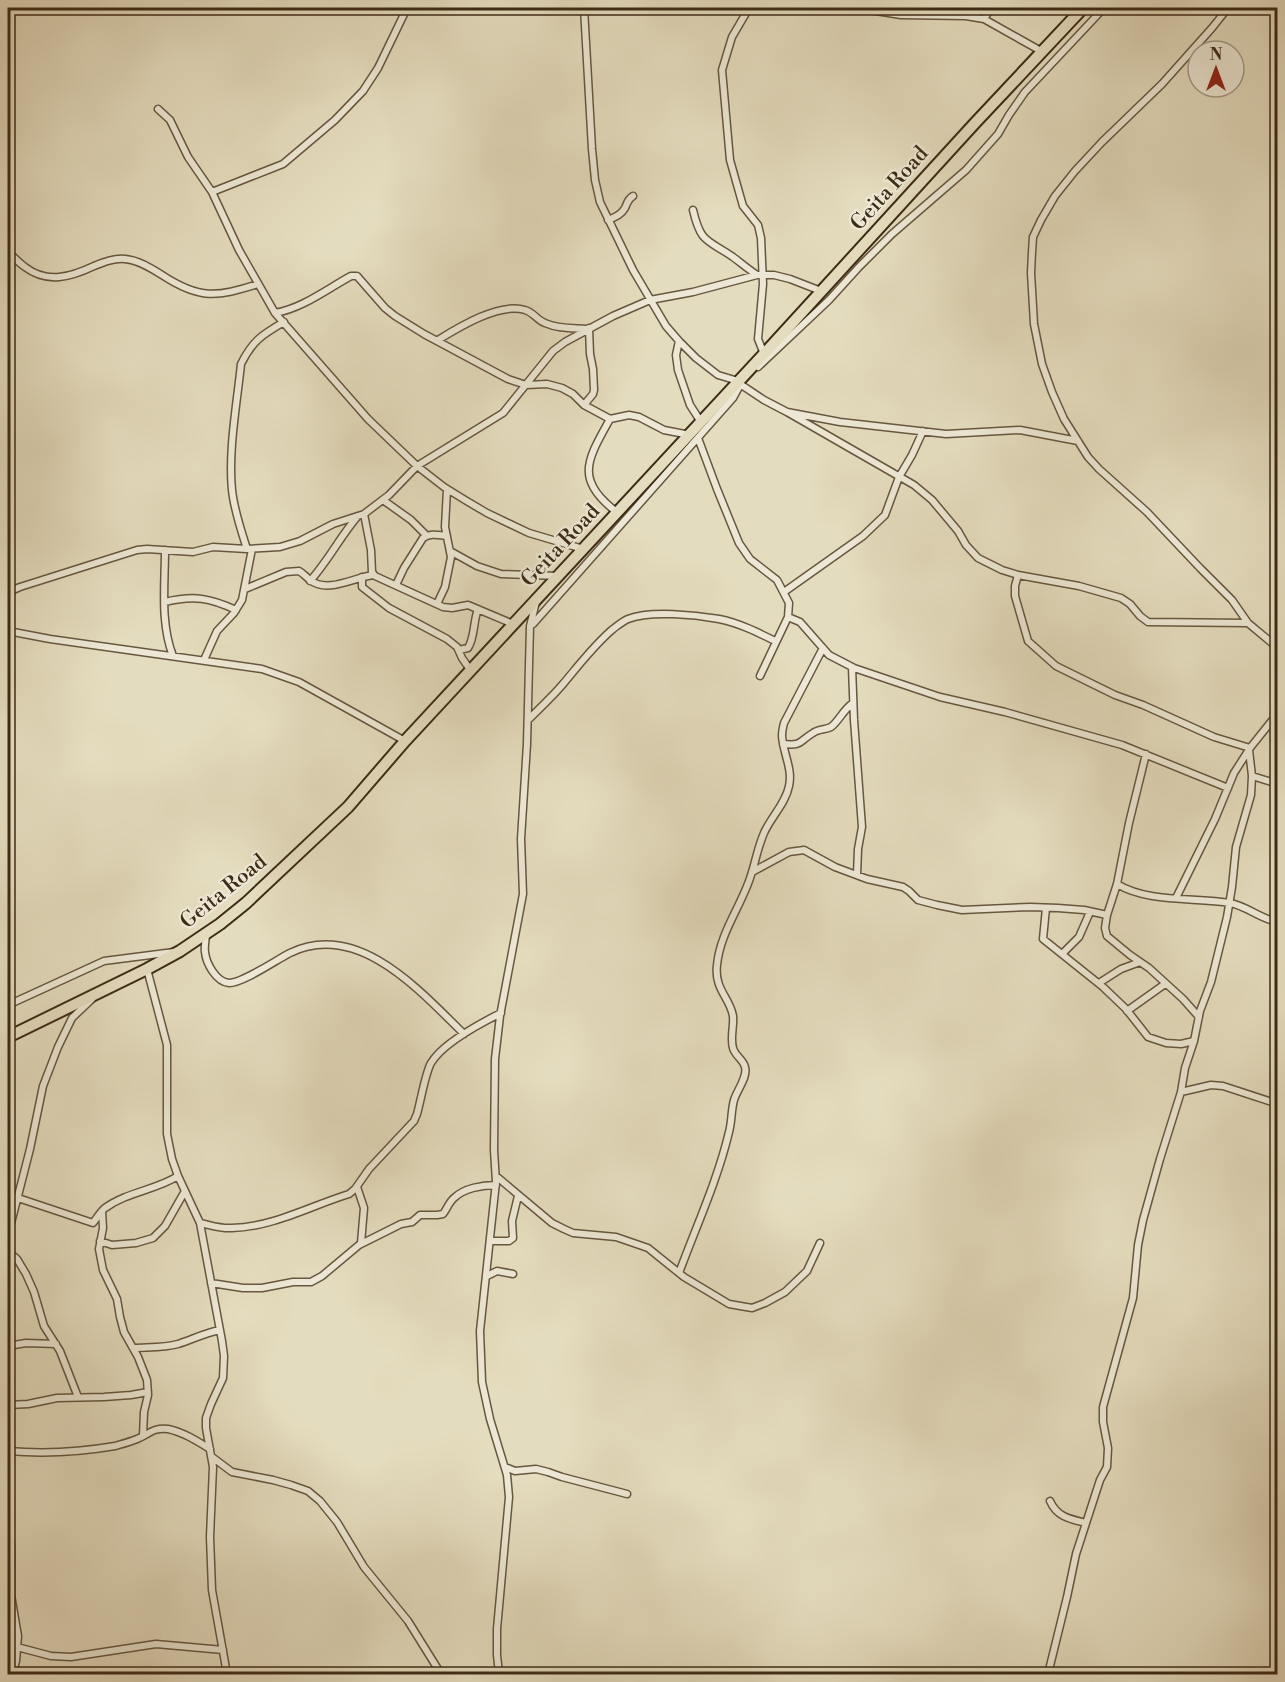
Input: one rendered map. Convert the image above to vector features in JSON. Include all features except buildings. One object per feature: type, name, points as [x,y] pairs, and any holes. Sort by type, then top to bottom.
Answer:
[{"type":"highway","name":"Geita Road","points":[[8,1037],[180,951],[246,903],[348,807],[405,741],[537,598],[694,436],[701,422],[1083,8]]},
{"type":"street","points":[[212,192],[283,164],[335,120],[367,86],[407,8]]},
{"type":"street","points":[[584,8],[595,180],[600,202],[650,300],[666,326],[696,358],[718,375],[739,383],[764,400],[914,485],[932,500],[978,558],[1002,570],[1018,575],[1079,585],[1121,598],[1145,620],[1154,623],[1207,621],[1248,623]]},
{"type":"street","points":[[749,8],[732,37],[722,70],[730,160],[736,188],[743,206],[758,225],[761,238],[758,339],[764,354]]},
{"type":"street","points":[[857,8],[901,15],[966,16],[984,19],[1041,51]]},
{"type":"street","points":[[984,19],[991,8]]},
{"type":"street","points":[[530,626],[694,436],[733,398],[739,383],[829,300],[892,234],[966,170],[998,134],[1025,92],[1104,8]]},
{"type":"street","points":[[1227,8],[1162,84],[1075,171],[1055,196],[1033,237],[1031,273],[1034,324],[1037,346],[1052,392],[1064,419],[1088,457],[1147,512],[1232,600],[1248,623],[1278,648]]},
{"type":"street","points":[[158,109],[170,120],[188,158],[212,192],[239,250],[275,313],[368,419],[417,466],[447,489],[487,513],[529,533],[584,550]]},
{"type":"street","points":[[608,220],[620,214],[628,199],[633,196]]},
{"type":"street","points":[[693,210],[698,228],[711,244],[760,274],[790,279],[822,291]]},
{"type":"street","points":[[8,252],[33,272],[40,276],[53,278],[65,277],[109,260],[121,258],[137,262],[199,293],[215,295],[258,284]]},
{"type":"street","points":[[310,580],[328,559],[339,538],[361,515],[384,500],[417,466],[503,413],[553,351],[565,342],[650,300],[693,292],[760,274]]},
{"type":"street","points":[[275,313],[291,309],[351,276],[357,276],[395,316],[508,379],[526,385],[547,384],[562,388],[573,394],[584,405],[610,419],[639,417],[664,430],[694,436]]},
{"type":"street","points":[[438,340],[480,318],[502,310],[517,308],[529,311],[542,322],[556,327],[588,329]]},
{"type":"street","points":[[204,660],[217,631],[236,610],[245,589],[249,549],[239,522],[232,491],[231,462],[241,364],[248,350],[259,337],[284,322]]},
{"type":"street","points":[[584,405],[594,390],[588,329]]},
{"type":"street","points":[[679,341],[676,349],[678,370],[690,405],[701,422]]},
{"type":"street","points":[[787,412],[840,422],[946,434],[1020,430],[1078,441]]},
{"type":"street","points":[[610,419],[590,457],[588,466],[591,481],[598,496],[618,513]]},
{"type":"street","points":[[784,592],[863,536],[885,516],[899,477],[923,431]]},
{"type":"street","points":[[694,436],[739,543],[750,559],[777,580],[789,603],[788,617],[760,676]]},
{"type":"street","points":[[437,604],[449,573],[451,557],[445,520],[447,489]]},
{"type":"street","points":[[384,500],[411,520],[426,535],[447,536]]},
{"type":"street","points":[[8,597],[13,590],[20,587],[126,553],[147,549],[193,552],[213,547],[249,549],[280,547],[333,524],[361,515]]},
{"type":"street","points":[[361,515],[371,550],[374,575]]},
{"type":"street","points":[[396,585],[426,535]]},
{"type":"street","points":[[165,550],[166,635],[173,656]]},
{"type":"street","points":[[450,551],[477,566],[501,574],[558,576]]},
{"type":"street","points":[[245,589],[277,575],[299,570],[310,580],[326,586],[374,575],[447,608],[468,605],[513,624]]},
{"type":"street","points":[[1018,575],[1015,596],[1029,641],[1056,666],[1115,695],[1214,737],[1249,749]]},
{"type":"street","points":[[362,576],[362,587],[369,593],[405,617],[447,639],[459,650],[471,671]]},
{"type":"street","points":[[165,602],[192,597],[215,601],[236,610]]},
{"type":"street","points":[[499,1674],[497,1629],[509,1497],[505,1467],[490,1419],[482,1382],[480,1331],[496,1185],[494,1087],[501,1013],[523,894],[521,839],[528,720],[530,626],[537,598]]},
{"type":"street","points":[[459,650],[468,648],[471,643],[472,629],[478,609]]},
{"type":"street","points":[[528,720],[551,698],[594,648],[627,619],[642,615],[720,619],[775,641]]},
{"type":"street","points":[[788,617],[800,622],[829,655],[852,667],[940,697],[1114,743],[1228,788]]},
{"type":"street","points":[[8,631],[262,669],[280,674],[326,696],[405,741]]},
{"type":"street","points":[[678,1273],[717,1172],[729,1132],[735,1098],[745,1074],[744,1064],[732,1047],[733,1015],[720,987],[717,964],[727,926],[736,912],[752,872],[754,858],[764,832],[787,793],[790,783],[782,735],[784,723],[823,648]]},
{"type":"street","points":[[852,667],[862,827],[857,875]]},
{"type":"street","points":[[783,744],[796,745],[815,731],[830,727],[854,703]]},
{"type":"street","points":[[1176,898],[1215,819],[1234,773],[1249,749],[1278,713]]},
{"type":"street","points":[[1048,1674],[1076,1554],[1109,1459],[1103,1407],[1133,1298],[1134,1275],[1143,1220],[1181,1092],[1198,1017],[1211,982],[1230,903],[1236,847],[1251,795],[1252,776],[1249,749]]},
{"type":"street","points":[[1146,754],[1105,928],[1107,936],[1183,999],[1198,1017]]},
{"type":"street","points":[[1252,776],[1278,784]]},
{"type":"street","points":[[752,872],[789,852],[804,850],[835,867],[878,882],[903,887],[918,900],[962,910],[1046,908],[1107,915]]},
{"type":"street","points":[[1117,884],[1134,891],[1230,903],[1278,922]]},
{"type":"street","points":[[1046,908],[1043,939],[1099,982],[1148,1037],[1156,1041],[1181,1044],[1194,1041]]},
{"type":"street","points":[[1062,954],[1079,937],[1090,912]]},
{"type":"street","points":[[206,933],[205,952],[209,966],[219,979],[229,983],[242,979],[302,947],[325,944],[348,946],[386,964],[415,987],[464,1034]]},
{"type":"street","points":[[8,1005],[104,961],[180,951]]},
{"type":"street","points":[[1099,982],[1140,962]]},
{"type":"street","points":[[147,969],[167,1045],[167,1134],[178,1176],[200,1223],[224,1356],[223,1378],[206,1418],[206,1428],[213,1467],[210,1537],[212,1590],[227,1674]]},
{"type":"street","points":[[1127,1011],[1165,984]]},
{"type":"street","points":[[8,1235],[10,1215],[18,1198],[43,1086],[72,1018],[97,994]]},
{"type":"street","points":[[200,1223],[230,1228],[277,1220],[349,1194],[357,1187],[369,1169],[414,1122],[431,1063],[464,1034],[501,1013]]},
{"type":"street","points":[[1181,1092],[1211,1085],[1222,1086],[1278,1104]]},
{"type":"street","points":[[18,1198],[93,1222],[102,1210],[178,1176]]},
{"type":"street","points":[[496,1176],[552,1223],[573,1233],[616,1237],[648,1248],[678,1273],[729,1304],[752,1308],[784,1292],[807,1271],[820,1243]]},
{"type":"street","points":[[211,1283],[243,1288],[262,1288],[292,1282],[310,1282],[322,1276],[361,1243],[401,1224],[411,1222],[420,1215],[443,1214],[454,1197],[471,1188],[496,1185]]},
{"type":"street","points":[[357,1187],[364,1208],[361,1243]]},
{"type":"street","points":[[100,1241],[112,1245],[136,1243],[153,1238],[165,1226],[185,1191]]},
{"type":"street","points":[[490,1241],[509,1241],[513,1238],[512,1219],[518,1196]]},
{"type":"street","points":[[102,1210],[103,1228],[99,1249],[103,1270],[117,1299],[124,1332],[134,1348],[147,1380],[148,1392],[143,1435]]},
{"type":"street","points":[[8,1251],[26,1274],[44,1326],[56,1344],[78,1397]]},
{"type":"street","points":[[486,1277],[497,1271],[513,1274]]},
{"type":"street","points":[[134,1348],[177,1344],[200,1334],[220,1330]]},
{"type":"street","points":[[8,1346],[26,1343],[56,1344]]},
{"type":"street","points":[[8,1405],[28,1404],[57,1398],[117,1396],[148,1392]]},
{"type":"street","points":[[8,1451],[51,1452],[99,1448],[118,1445],[153,1430],[168,1429],[189,1436],[232,1472],[273,1479],[308,1491],[320,1501],[337,1522],[364,1567],[408,1621],[441,1674]]},
{"type":"street","points":[[505,1467],[515,1471],[536,1469],[627,1494]]},
{"type":"street","points":[[1050,1501],[1053,1509],[1061,1516],[1086,1522]]},
{"type":"street","points":[[8,1506],[12,1595],[18,1636],[12,1674]]},
{"type":"street","points":[[17,1647],[51,1656],[71,1658],[156,1644],[223,1650]]}]
